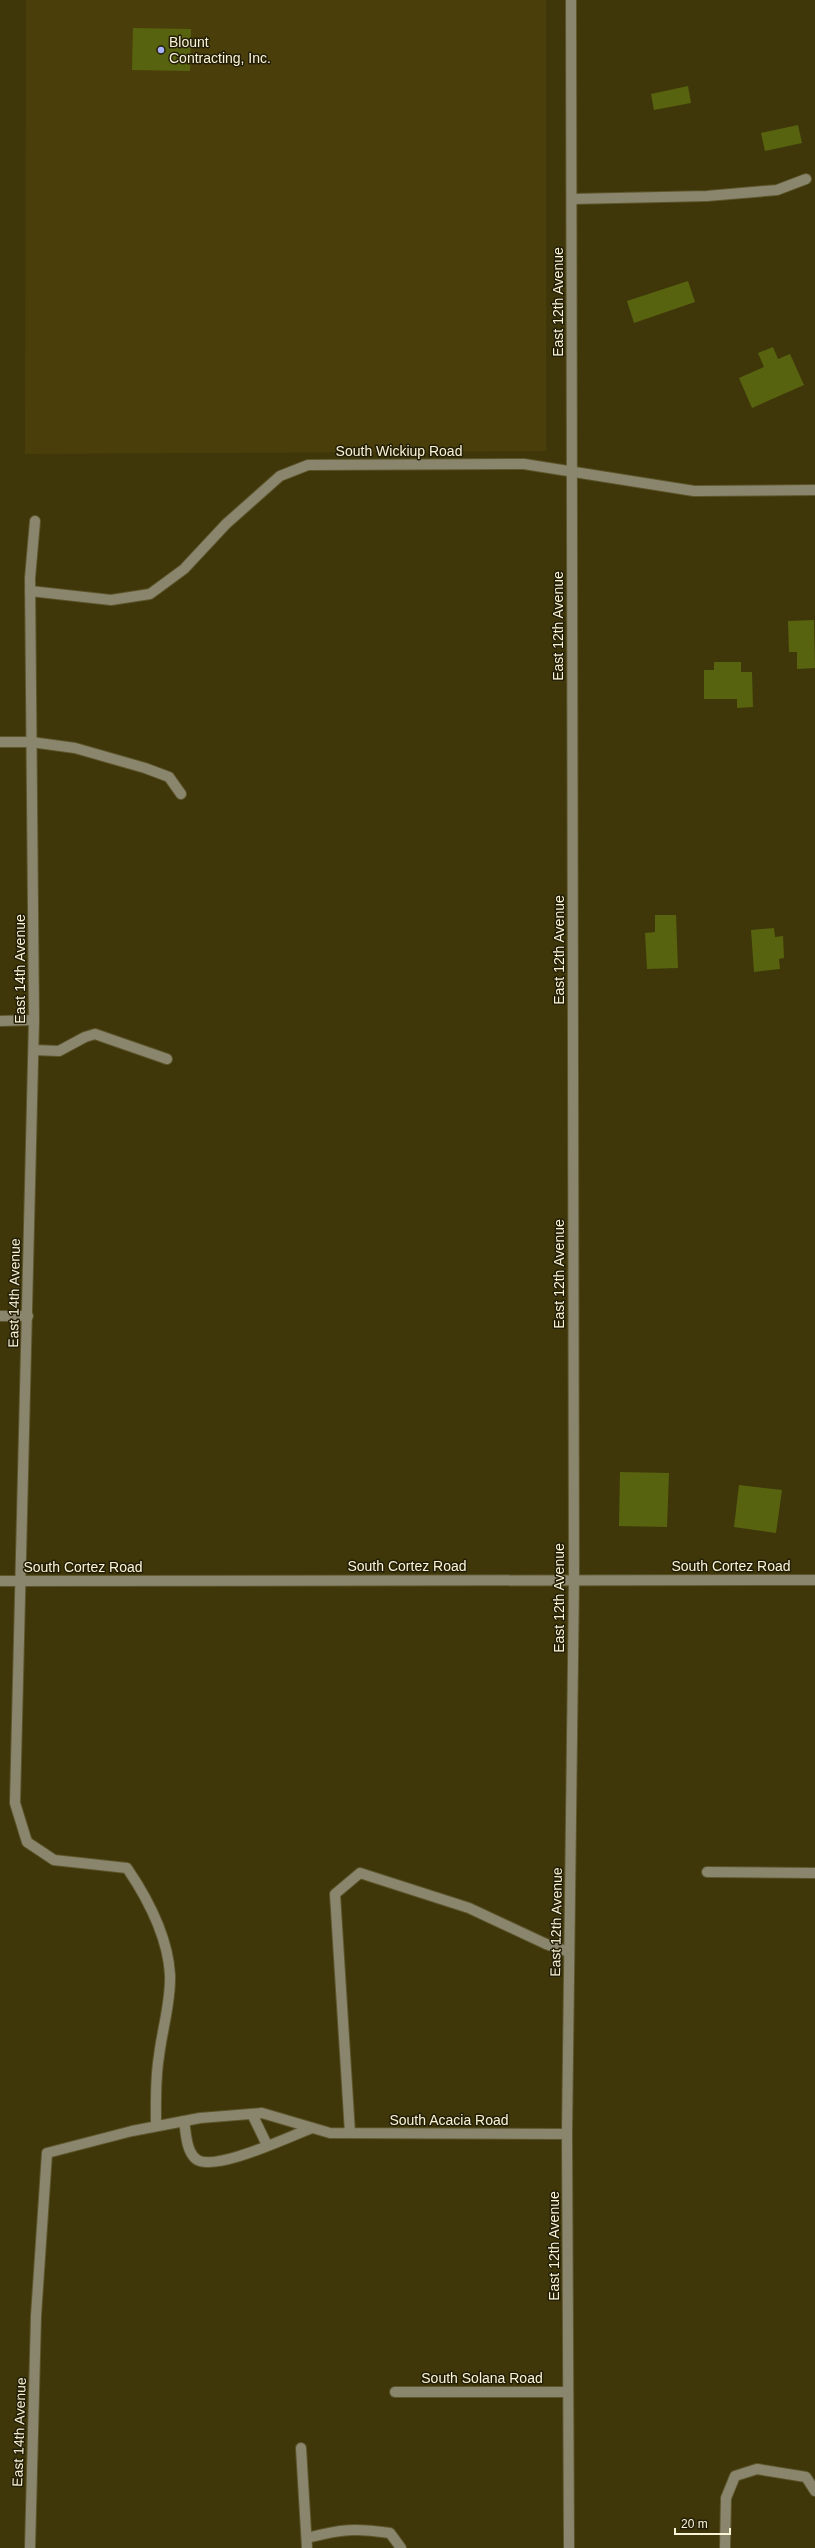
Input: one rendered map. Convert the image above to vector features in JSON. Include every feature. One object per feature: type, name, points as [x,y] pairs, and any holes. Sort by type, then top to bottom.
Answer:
[{"type":"street","name":"East 12th Avenue","points":[[569,2548],[567,2134],[574,1580],[571,0]]},
{"type":"street","points":[[572,199],[707,196],[769,191],[777,190],[806,178]]},
{"type":"street","name":"South Wickiup Road","points":[[30,591],[111,600],[150,594],[184,569],[226,524],[280,476],[308,465],[524,464],[694,491],[815,490]]},
{"type":"street","name":"East 14th Avenue","points":[[30,2548],[36,2316],[47,2153],[156,2126],[158,2058],[170,1991],[170,1974],[159,1929],[146,1896],[127,1868],[54,1860],[27,1842],[14,1804],[34,1050],[30,591],[35,521]]},
{"type":"street","points":[[0,742],[32,742],[75,748],[145,768],[169,777],[181,794]]},
{"type":"street","points":[[0,1021],[34,1020]]},
{"type":"street","points":[[34,1050],[59,1051],[85,1037],[95,1034],[167,1059]]},
{"type":"street","points":[[0,1316],[28,1316]]},
{"type":"street","name":"South Cortez Road","points":[[0,1581],[815,1580]]},
{"type":"street","points":[[707,1872],[815,1873]]},
{"type":"street","points":[[350,2133],[335,1894],[360,1873],[469,1908],[546,1944],[570,1952]]},
{"type":"street","name":"South Acacia Road","points":[[156,2126],[184,2121],[262,2113],[330,2133],[567,2134]]},
{"type":"street","points":[[252,2114],[267,2145]]},
{"type":"street","points":[[184,2121],[189,2147],[195,2158],[206,2163],[218,2162],[312,2128]]},
{"type":"street","name":"South Solana Road","points":[[395,2392],[568,2392]]},
{"type":"street","points":[[301,2448],[307,2543],[341,2529],[361,2529],[390,2533],[401,2548]]},
{"type":"street","points":[[725,2548],[726,2498],[735,2476],[758,2469],[806,2477],[815,2491]]},
{"type":"shaded area","points":[[26,0],[546,0],[546,451],[25,454]]},
{"type":"building","name":"Blount Contracting, Inc.","points":[[133,28],[191,29],[190,71],[132,70]]},
{"type":"building","points":[[688,86],[691,103],[654,110],[651,94]]},
{"type":"building","points":[[798,125],[802,143],[765,151],[761,133]]},
{"type":"building","points":[[688,281],[695,302],[634,323],[627,301]]},
{"type":"building","points":[[773,347],[778,359],[790,354],[804,385],[752,408],[739,378],[764,367],[758,353]]},
{"type":"building","points":[[814,620],[815,668],[797,669],[797,652],[789,652],[788,621]]},
{"type":"building","points":[[714,662],[741,662],[741,672],[752,672],[753,707],[737,708],[737,699],[704,699],[704,670],[714,670]]},
{"type":"building","points":[[655,915],[676,915],[678,968],[647,969],[645,933],[655,932]]},
{"type":"building","points":[[774,928],[775,937],[783,936],[784,958],[779,959],[780,969],[754,972],[751,930]]},
{"type":"building","points":[[620,1472],[669,1473],[667,1527],[619,1526]]},
{"type":"building","points":[[739,1485],[782,1490],[776,1533],[734,1527]]},
{"type":"place","name":"Blount Contracting, Inc.","points":[[161,50]]}]
